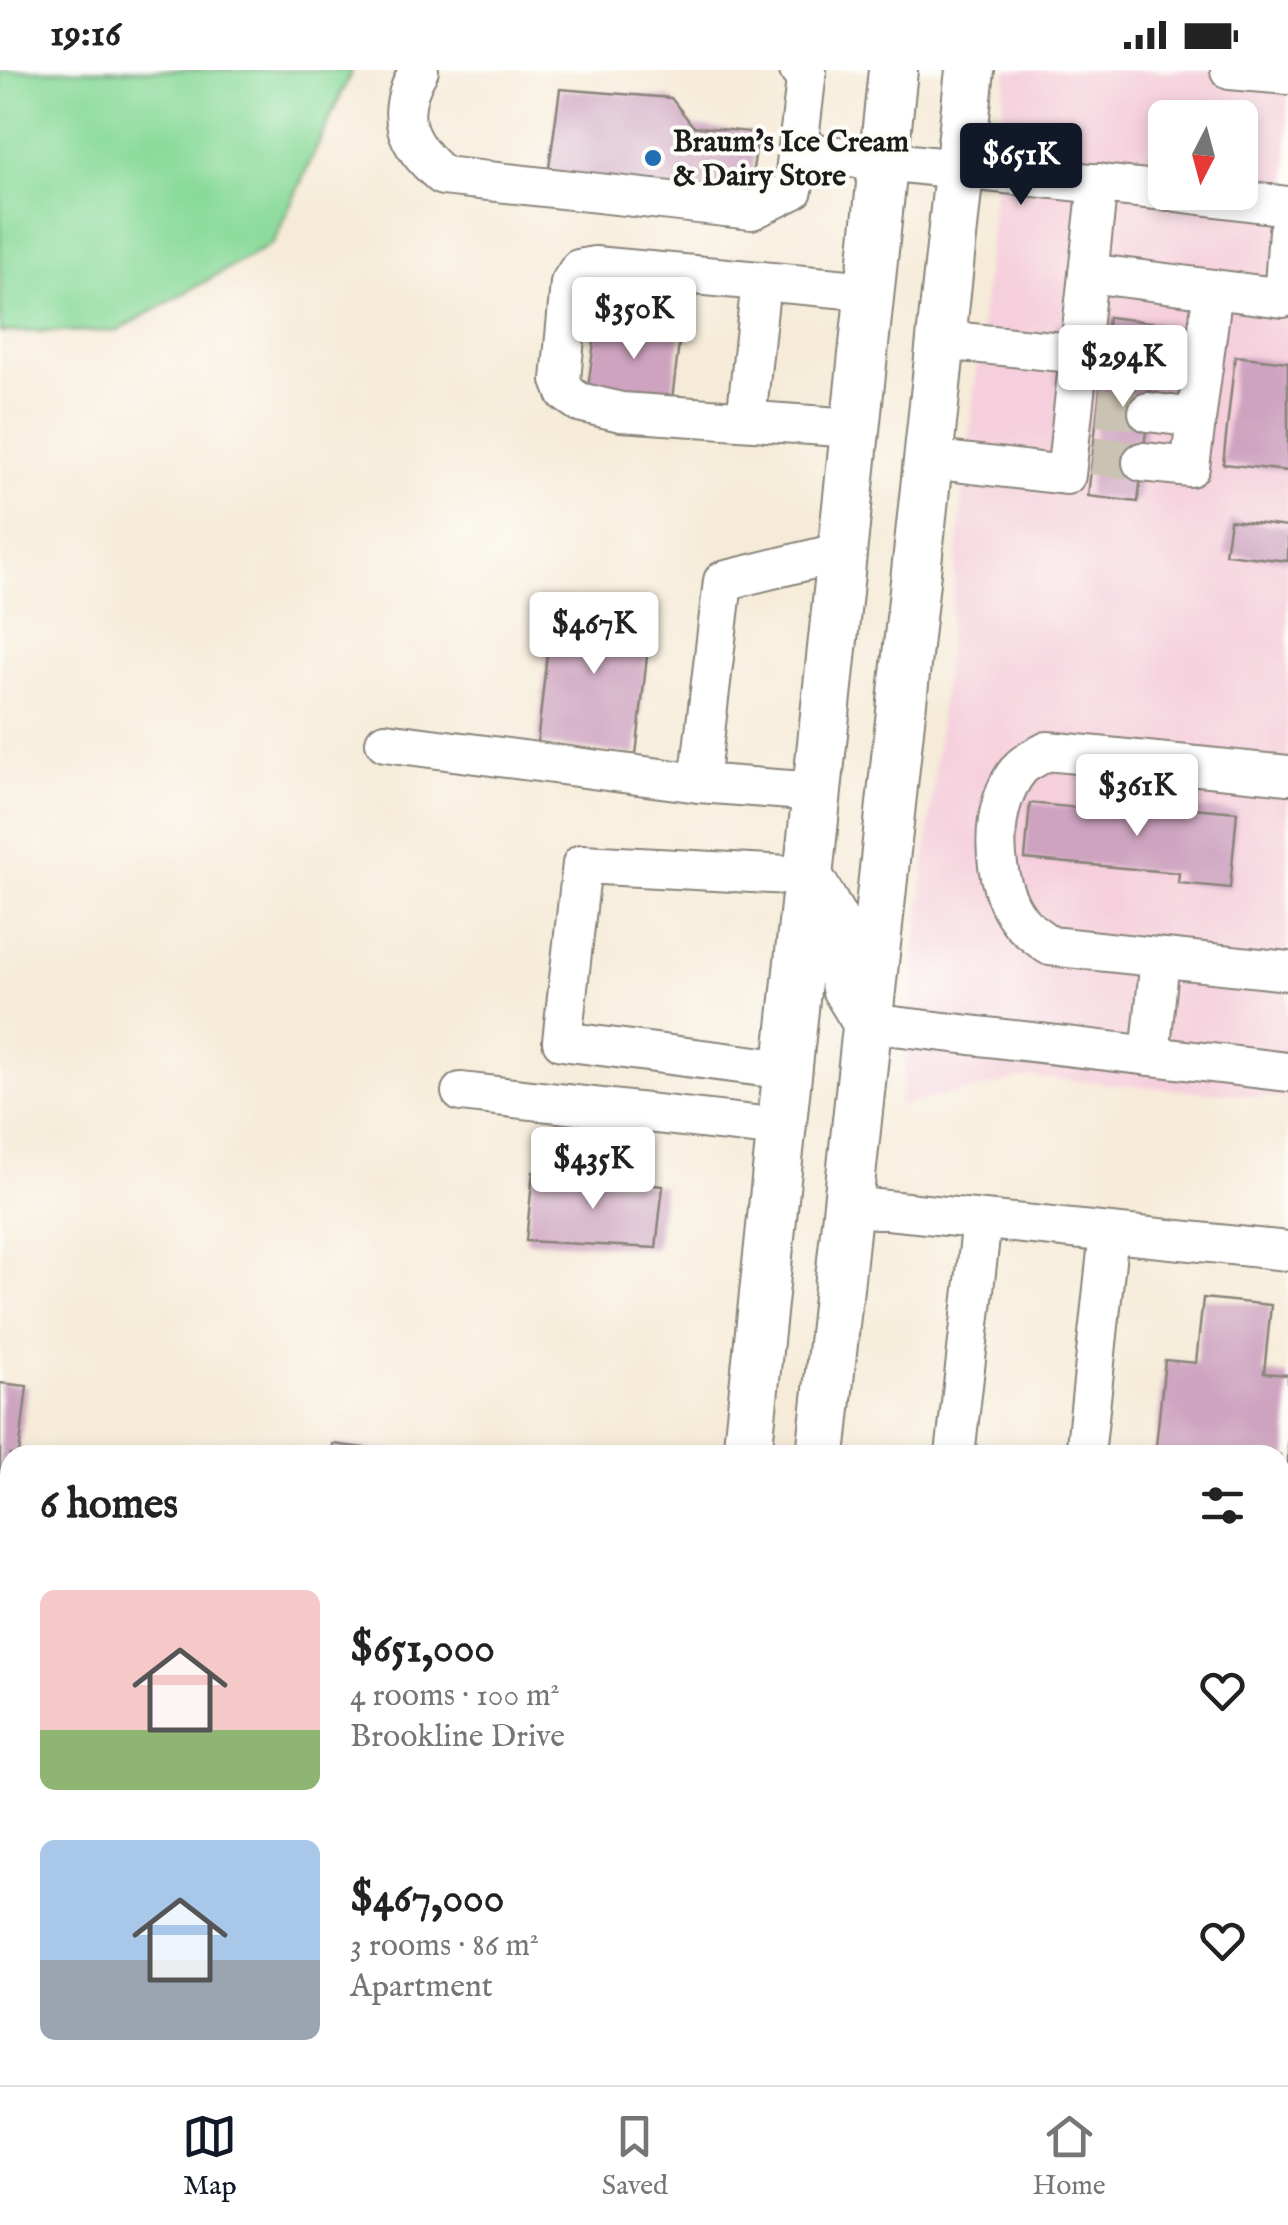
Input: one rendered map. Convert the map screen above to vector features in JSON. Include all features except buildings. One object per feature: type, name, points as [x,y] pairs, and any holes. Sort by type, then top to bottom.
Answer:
[{"type":"main road","points":[[748,1445],[893,70]]},
{"type":"main road","points":[[822,1445],[970,70]]},
{"type":"main road","points":[[808,876],[836,925],[846,988],[868,1023]]},
{"type":"street","points":[[420,70],[408,90],[404,130],[426,161],[444,176],[752,210],[793,190],[807,70],[798,70]]},
{"type":"street","points":[[1230,70],[1288,75]]},
{"type":"street","points":[[799,152],[960,166],[1148,189]]},
{"type":"street","points":[[928,459],[1066,475],[1080,454],[1092,355],[1088,273],[1098,183]]},
{"type":"street","points":[[1258,202],[1288,206]]},
{"type":"street","points":[[1088,273],[1283,298],[1288,231]]},
{"type":"street","points":[[855,428],[622,412],[579,402],[566,393],[560,380],[570,283],[579,270],[594,266],[870,290]]},
{"type":"street","points":[[746,420],[761,281]]},
{"type":"street","points":[[1142,462],[1190,467],[1213,288]]},
{"type":"street","points":[[941,340],[1092,355]]},
{"type":"street","points":[[1154,362],[1203,367]]},
{"type":"street","points":[[1148,412],[1196,418]]},
{"type":"street","points":[[699,784],[723,581],[842,552]]},
{"type":"street","points":[[385,742],[699,784],[817,792]]},
{"type":"street","points":[[1288,776],[1046,751],[1020,768],[997,826],[996,852],[1002,890],[1021,923],[1050,946],[1288,971]]},
{"type":"street","points":[[787,1070],[562,1041],[582,864],[808,876]]},
{"type":"street","points":[[1150,1056],[1160,958]]},
{"type":"street","points":[[868,1023],[1288,1072]]},
{"type":"street","points":[[461,1092],[781,1128]]},
{"type":"street","points":[[848,1206],[1288,1252]]},
{"type":"street","points":[[955,1445],[982,1220]]},
{"type":"street","points":[[1087,1445],[1109,1233]]},
{"type":"shaded area","points":[[1007,70],[1288,70],[1288,1099],[1030,1077],[900,1106]]},
{"type":"green space","points":[[0,70],[352,70],[273,243],[117,331],[0,332]]},
{"type":"tunnel","points":[[1104,357],[1154,362]]},
{"type":"tunnel","points":[[1098,407],[1148,412]]},
{"type":"tunnel","points":[[1093,455],[1142,462]]},
{"type":"place","name":"Braum's Ice Cream & Dairy Store","points":[[653,158]]}]
